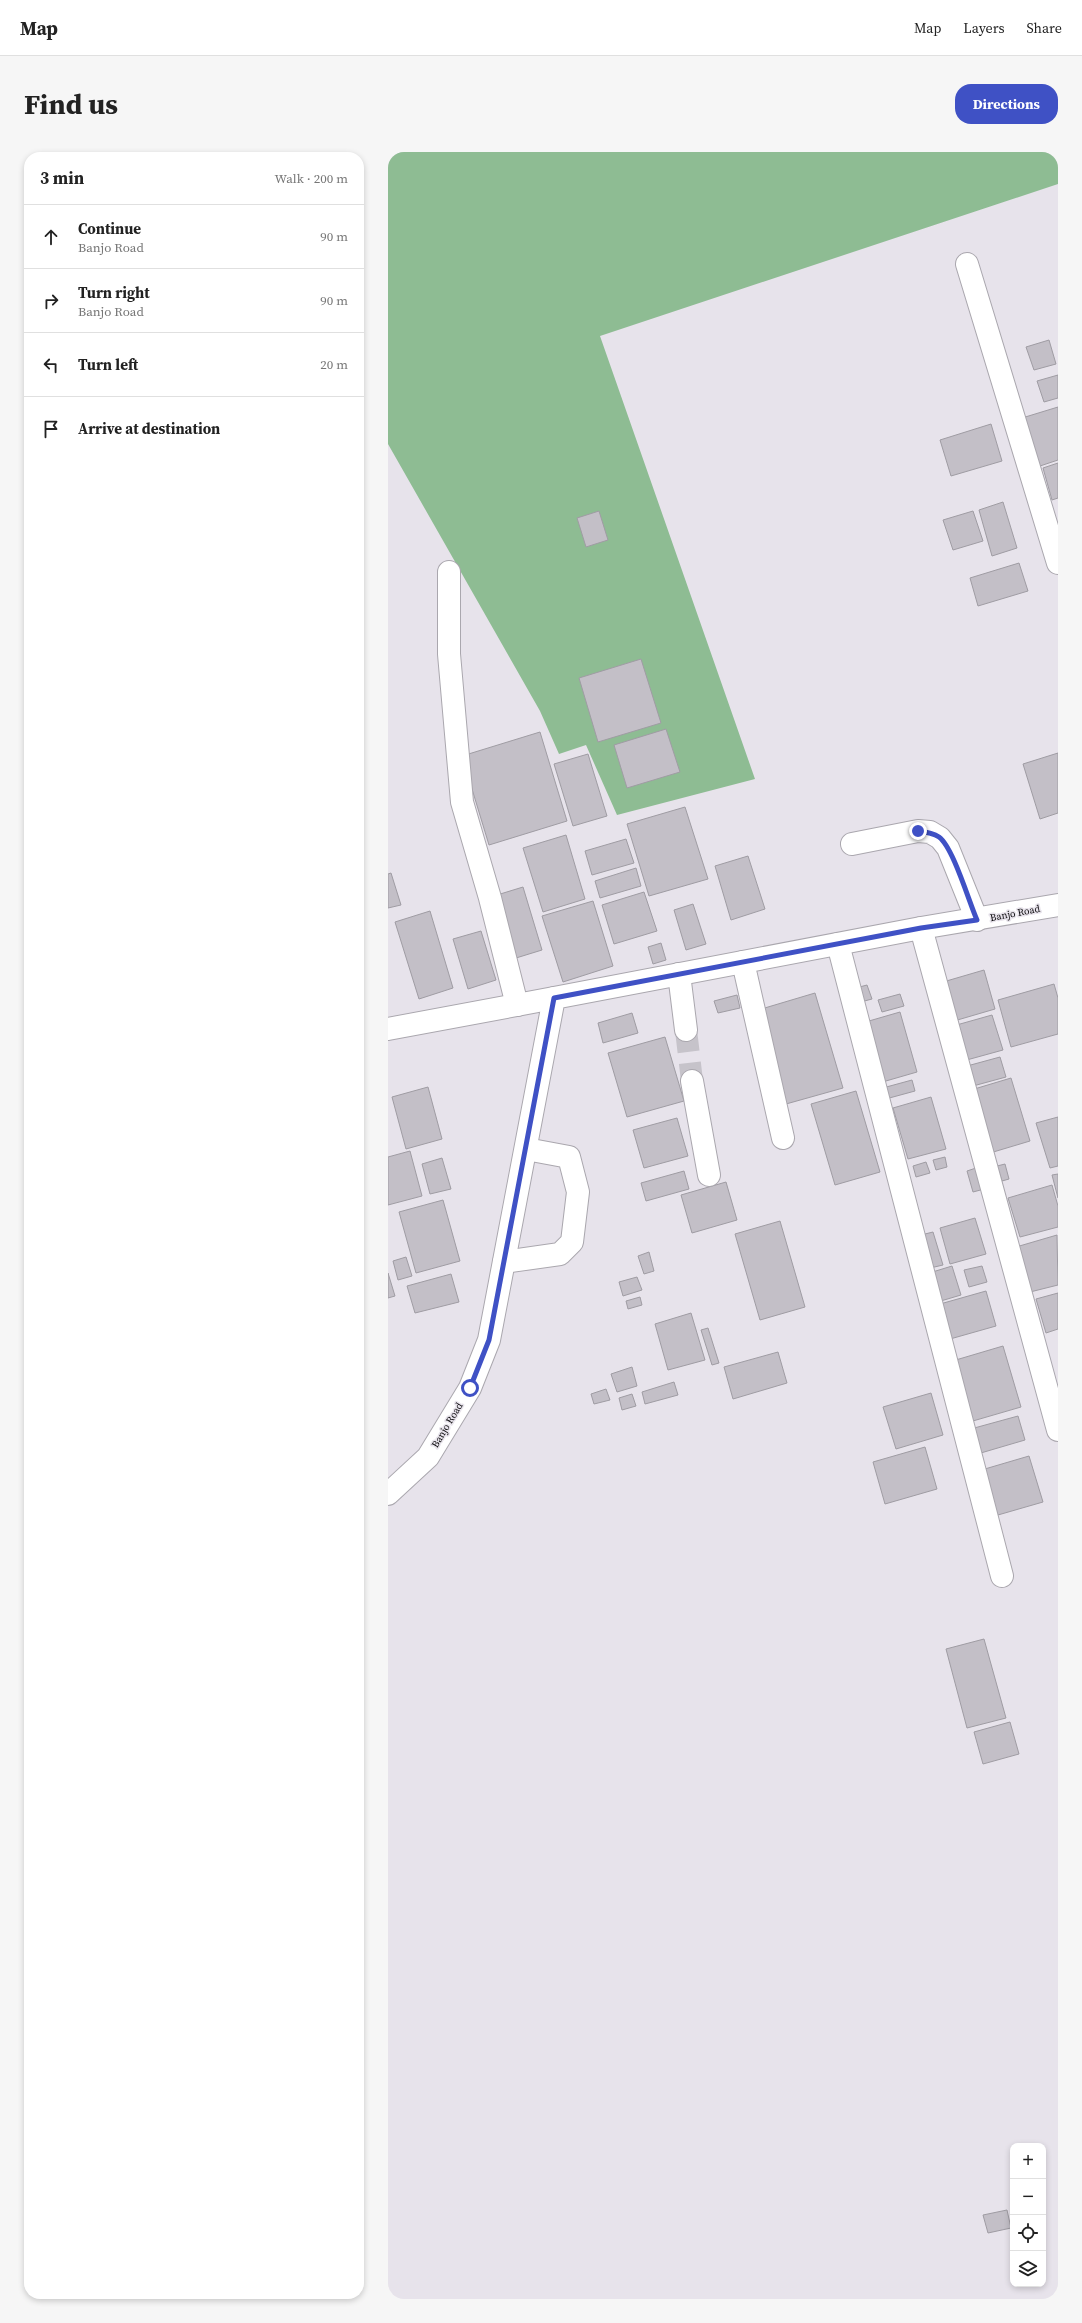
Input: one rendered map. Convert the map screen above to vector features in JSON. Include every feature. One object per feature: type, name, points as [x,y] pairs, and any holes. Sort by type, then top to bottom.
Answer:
[{"type":"street","points":[[967,264],[1058,563]]},
{"type":"street","points":[[448,572],[449,654],[462,802],[490,898],[517,1005]]},
{"type":"street","points":[[852,844],[918,831],[930,832],[940,838],[948,848],[977,920]]},
{"type":"street","name":"Banjo Road","points":[[388,1494],[428,1458],[470,1388],[489,1340],[554,998],[921,928],[977,920],[1058,905]]},
{"type":"street","points":[[921,928],[1058,1430]]},
{"type":"street","points":[[838,944],[1002,1576]]},
{"type":"street","points":[[743,962],[783,1138]]},
{"type":"street","points":[[679,974],[686,1030]]},
{"type":"street","points":[[388,1029],[554,998]]},
{"type":"street","points":[[692,1080],[709,1175]]},
{"type":"street","points":[[504,1262],[560,1254],[572,1242],[578,1192],[569,1157],[526,1149]]},
{"type":"green space","points":[[388,152],[1058,152],[1058,184],[600,336],[755,779],[617,815],[586,745],[559,754],[540,711],[388,444]]},
{"type":"building","points":[[1049,340],[1056,364],[1034,370],[1026,347]]},
{"type":"building","points":[[1058,375],[1058,398],[1044,402],[1037,381]]},
{"type":"building","points":[[1058,407],[1058,460],[1037,467],[1022,418]]},
{"type":"building","points":[[991,424],[1002,461],[951,476],[940,440]]},
{"type":"building","points":[[1058,463],[1058,498],[1052,500],[1043,468]]},
{"type":"building","points":[[1003,502],[1017,548],[992,556],[979,510]]},
{"type":"building","points":[[599,511],[608,540],[586,547],[577,518]]},
{"type":"building","points":[[973,511],[983,541],[953,550],[943,520]]},
{"type":"building","points":[[1019,563],[1028,591],[978,606],[970,578]]},
{"type":"building","points":[[641,659],[661,723],[598,742],[579,678]]},
{"type":"building","points":[[666,729],[680,772],[627,788],[614,745]]},
{"type":"building","points":[[540,732],[567,821],[489,845],[462,756]]},
{"type":"building","points":[[1058,753],[1058,813],[1040,819],[1023,764]]},
{"type":"building","points":[[588,754],[607,816],[573,826],[554,764]]},
{"type":"building","points":[[685,807],[708,879],[649,896],[627,824]]},
{"type":"building","points":[[566,835],[585,899],[543,912],[523,848]]},
{"type":"building","points":[[626,839],[634,863],[592,875],[585,851]]},
{"type":"building","points":[[748,856],[765,909],[731,920],[715,866]]},
{"type":"building","points":[[636,868],[641,886],[600,898],[595,881]]},
{"type":"building","points":[[391,873],[401,905],[388,908],[388,874]]},
{"type":"building","points":[[523,887],[542,950],[516,958],[497,895]]},
{"type":"building","points":[[644,892],[657,931],[614,944],[602,905]]},
{"type":"building","points":[[593,901],[613,966],[563,982],[542,916]]},
{"type":"building","points":[[693,904],[706,944],[686,950],[674,910]]},
{"type":"building","points":[[430,911],[453,988],[419,999],[395,922]]},
{"type":"building","points":[[481,931],[496,980],[468,989],[453,939]]},
{"type":"building","points":[[661,943],[666,960],[653,964],[648,947]]},
{"type":"building","points":[[984,970],[995,1009],[954,1021],[943,982]]},
{"type":"building","points":[[1054,984],[1058,998],[1058,1034],[1011,1047],[998,1000]]},
{"type":"building","points":[[867,985],[872,999],[857,1003],[852,989]]},
{"type":"building","points":[[815,993],[843,1088],[786,1104],[758,1010]]},
{"type":"building","points":[[900,994],[904,1006],[882,1012],[878,1000]]},
{"type":"building","points":[[737,995],[740,1008],[718,1013],[714,1001]]},
{"type":"building","points":[[900,1012],[917,1072],[879,1083],[862,1023]]},
{"type":"building","points":[[632,1013],[638,1033],[603,1043],[598,1023]]},
{"type":"building","points":[[992,1015],[1003,1050],[963,1061],[953,1026]]},
{"type":"building","points":[[665,1037],[684,1101],[627,1117],[608,1053]]},
{"type":"building","points":[[1000,1057],[1006,1077],[973,1086],[967,1066]]},
{"type":"building","points":[[1011,1078],[1030,1141],[990,1153],[971,1090]]},
{"type":"building","points":[[912,1080],[915,1091],[882,1100],[879,1089]]},
{"type":"building","points":[[428,1087],[442,1139],[406,1149],[392,1097]]},
{"type":"building","points":[[856,1091],[880,1172],[835,1185],[811,1104]]},
{"type":"building","points":[[931,1097],[946,1149],[908,1159],[893,1108]]},
{"type":"building","points":[[1058,1117],[1058,1166],[1050,1168],[1036,1123]]},
{"type":"building","points":[[677,1118],[688,1156],[644,1168],[633,1130]]},
{"type":"building","points":[[410,1151],[422,1196],[388,1205],[388,1157]]},
{"type":"building","points":[[945,1157],[947,1167],[936,1170],[933,1160]]},
{"type":"building","points":[[442,1158],[451,1189],[430,1194],[422,1164]]},
{"type":"building","points":[[926,1162],[930,1173],[916,1177],[913,1166]]},
{"type":"building","points":[[1005,1164],[1009,1179],[1002,1181],[997,1166]]},
{"type":"building","points":[[982,1166],[988,1188],[973,1192],[967,1171]]},
{"type":"building","points":[[684,1171],[689,1189],[646,1201],[641,1183]]},
{"type":"building","points":[[1058,1174],[1058,1198],[1052,1175]]},
{"type":"building","points":[[726,1182],[737,1220],[692,1233],[681,1195]]},
{"type":"building","points":[[1052,1185],[1058,1206],[1058,1227],[1020,1237],[1008,1198]]},
{"type":"building","points":[[443,1200],[460,1261],[416,1273],[399,1212]]},
{"type":"building","points":[[975,1218],[986,1254],[950,1264],[940,1228]]},
{"type":"building","points":[[780,1221],[805,1307],[760,1320],[735,1234]]},
{"type":"building","points":[[933,1232],[943,1265],[926,1269],[917,1236]]},
{"type":"building","points":[[1057,1235],[1058,1285],[1030,1292],[1016,1247]]},
{"type":"building","points":[[649,1252],[654,1271],[644,1274],[638,1256]]},
{"type":"building","points":[[406,1257],[412,1276],[398,1280],[393,1261]]},
{"type":"building","points":[[952,1266],[961,1295],[934,1303],[926,1274]]},
{"type":"building","points":[[982,1266],[987,1282],[969,1287],[964,1270]]},
{"type":"building","points":[[388,1273],[395,1296],[388,1298]]},
{"type":"building","points":[[451,1274],[459,1302],[415,1313],[407,1286]]},
{"type":"building","points":[[637,1277],[642,1290],[623,1296],[619,1282]]},
{"type":"building","points":[[986,1291],[996,1326],[943,1341],[933,1306]]},
{"type":"building","points":[[1058,1293],[1058,1329],[1046,1333],[1036,1299]]},
{"type":"building","points":[[640,1297],[642,1305],[628,1309],[626,1301]]},
{"type":"building","points":[[691,1313],[705,1360],[668,1370],[655,1324]]},
{"type":"building","points":[[708,1328],[719,1363],[712,1365],[701,1330]]},
{"type":"building","points":[[1003,1346],[1021,1407],[966,1423],[949,1362]]},
{"type":"building","points":[[778,1352],[787,1383],[733,1399],[724,1367]]},
{"type":"building","points":[[632,1367],[637,1386],[617,1392],[611,1374]]},
{"type":"building","points":[[674,1382],[678,1395],[645,1404],[642,1392]]},
{"type":"building","points":[[606,1389],[610,1400],[594,1404],[591,1394]]},
{"type":"building","points":[[931,1393],[943,1435],[896,1449],[883,1407]]},
{"type":"building","points":[[632,1394],[636,1406],[622,1410],[619,1398]]},
{"type":"building","points":[[1018,1416],[1025,1440],[974,1455],[967,1430]]},
{"type":"building","points":[[925,1447],[937,1489],[885,1504],[873,1462]]},
{"type":"building","points":[[1029,1456],[1043,1502],[991,1517],[978,1471]]},
{"type":"building","points":[[984,1639],[1006,1718],[967,1728],[946,1649]]},
{"type":"building","points":[[1010,1722],[1019,1754],[983,1764],[974,1732]]},
{"type":"building","points":[[1007,2210],[1010,2228],[988,2233],[983,2215]]},
{"type":"tunnel","points":[[686,1030],[692,1081]]},
{"type":"route","points":[[470,1388],[489,1340],[554,998],[921,928],[977,920],[948,848],[940,838],[930,832],[918,831]]}]
